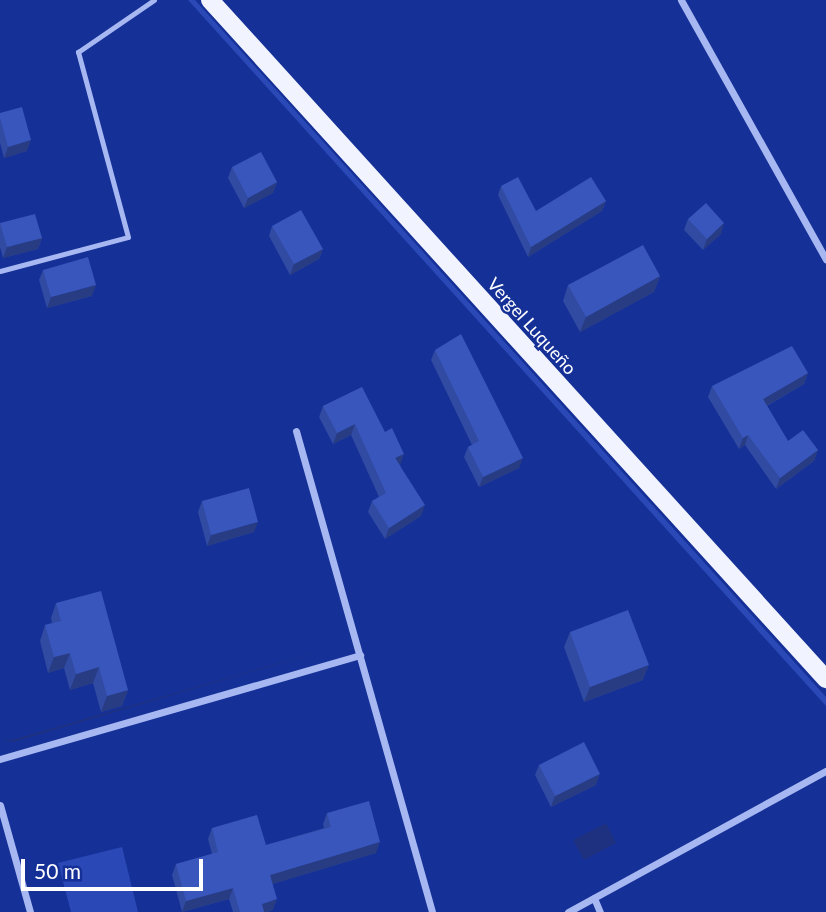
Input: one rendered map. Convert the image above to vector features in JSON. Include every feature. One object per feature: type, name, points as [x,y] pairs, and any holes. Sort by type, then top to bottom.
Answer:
[{"type":"main road","name":"Vergel Luqueño","points":[[210,0],[826,679]]},
{"type":"street","points":[[681,0],[826,259]]},
{"type":"street","points":[[296,431],[432,912]]},
{"type":"street","points":[[0,759],[360,655]]},
{"type":"street","points":[[568,912],[826,771]]},
{"type":"street","points":[[0,805],[30,912]]},
{"type":"street","points":[[594,898],[600,912]]},
{"type":"lane","points":[[0,271],[128,237],[78,52],[154,0]]},
{"type":"shaded area","points":[[188,0],[195,0],[826,697],[826,706]]},
{"type":"shaded area","points":[[342,645],[13,742],[1,739],[12,740]]},
{"type":"shaded area","points":[[606,823],[616,843],[584,860],[573,840]]},
{"type":"shaded area","points":[[122,847],[138,912],[71,912],[58,863]]},
{"type":"building","points":[[22,107],[31,140],[8,147],[0,113]]},
{"type":"building","points":[[261,152],[277,182],[248,198],[232,167]]},
{"type":"building","points":[[518,177],[536,211],[591,177],[606,201],[531,247],[501,186]]},
{"type":"building","points":[[706,203],[724,223],[707,239],[688,219]]},
{"type":"building","points":[[301,210],[323,249],[294,264],[272,226]]},
{"type":"building","points":[[35,214],[42,238],[7,247],[0,223]]},
{"type":"building","points":[[643,245],[660,276],[586,317],[568,285]]},
{"type":"building","points":[[88,257],[96,285],[51,297],[43,270]]},
{"type":"building","points":[[461,334],[523,458],[483,477],[468,447],[479,441],[435,350]]},
{"type":"building","points":[[792,346],[808,373],[763,399],[788,441],[803,430],[818,450],[780,478],[748,435],[743,438],[712,386]]},
{"type":"building","points":[[362,387],[385,432],[392,428],[404,454],[395,458],[425,505],[389,528],[372,501],[386,493],[355,424],[337,433],[323,406]]},
{"type":"building","points":[[249,488],[258,522],[211,535],[202,501]]},
{"type":"building","points":[[101,591],[128,690],[107,696],[99,667],[76,674],[70,653],[54,657],[45,625],[61,621],[56,603]]},
{"type":"building","points":[[628,610],[649,665],[590,687],[570,632]]},
{"type":"building","points":[[584,742],[600,774],[555,796],[539,765]]},
{"type":"building","points":[[369,801],[380,842],[270,875],[277,899],[262,904],[264,912],[240,912],[233,888],[186,901],[176,864],[218,852],[212,828],[257,815],[266,845],[331,827],[327,813]]}]
